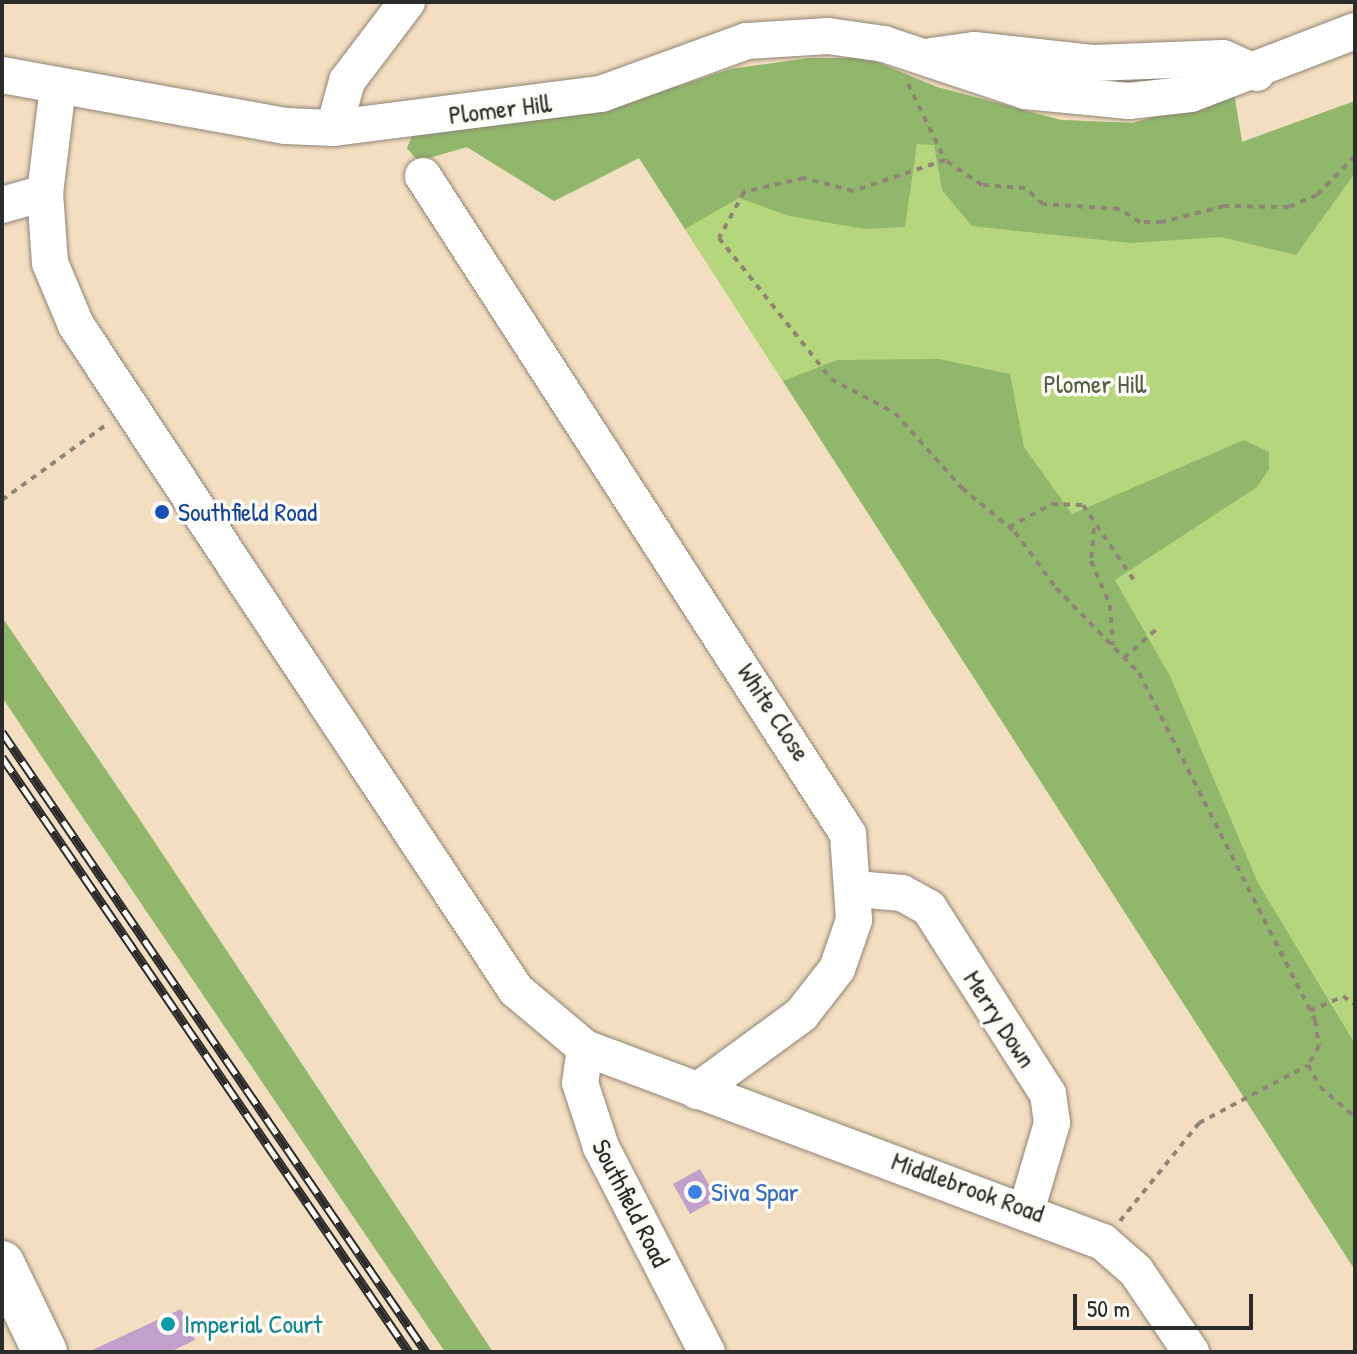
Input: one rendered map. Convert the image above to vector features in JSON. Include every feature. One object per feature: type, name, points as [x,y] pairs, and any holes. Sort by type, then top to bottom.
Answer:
[{"type":"main road","points":[[2,1263],[45,1352]]},
{"type":"street","points":[[334,128],[347,81],[407,2]]},
{"type":"street","name":"Plomer Hill","points":[[2,75],[334,128],[601,94],[747,41],[828,36],[909,52],[1074,100],[1191,94],[1257,73],[1355,31]]},
{"type":"street","points":[[58,86],[45,193],[50,263],[76,325],[128,409],[516,990],[585,1048],[697,1091]]},
{"type":"street","name":"White Close","points":[[423,176],[519,317],[835,808],[848,834],[856,889],[848,945],[820,994],[697,1091]]},
{"type":"street","points":[[2,205],[45,193]]},
{"type":"street","name":"Merry Down","points":[[856,889],[902,893],[929,908],[1048,1094],[1052,1123],[1027,1208]]},
{"type":"street","name":"Southfield Road","points":[[585,1048],[580,1083],[601,1147],[707,1352]]},
{"type":"street","name":"Middlebrook Road","points":[[697,1091],[1027,1208],[1103,1242],[1136,1271],[1191,1352]]},
{"type":"path","points":[[909,52],[945,160],[982,185],[1025,188],[1043,204],[1119,209],[1140,222],[1162,222],[1211,207],[1289,207],[1317,195],[1355,156]]},
{"type":"path","points":[[945,160],[853,191],[804,178],[744,192],[719,238],[831,379],[895,413],[1009,527],[1124,658],[1173,732],[1226,857],[1310,1011],[1319,1046],[1308,1065],[1199,1123],[1103,1242]]},
{"type":"path","points":[[2,500],[128,409]]},
{"type":"path","points":[[1009,527],[1073,501],[1134,580]]},
{"type":"path","points":[[1094,525],[1091,561],[1110,605],[1113,647]]},
{"type":"path","points":[[1124,658],[1159,627]]},
{"type":"path","points":[[1310,1011],[1343,996],[1355,1005]]},
{"type":"path","points":[[1308,1065],[1320,1087],[1355,1117]]},
{"type":"green space","name":"Plomer Hill","points":[[809,58],[867,58],[937,87],[1061,120],[1133,123],[1234,93],[1242,142],[1355,101],[1355,1270],[639,158],[554,201],[467,147],[418,161],[407,148],[413,134],[597,113],[731,69]]},
{"type":"green space","points":[[809,58],[867,58],[937,87],[1061,120],[1133,123],[1234,93],[1242,142],[1355,101],[1355,173],[1296,255],[1221,237],[1131,243],[972,226],[942,190],[934,145],[917,144],[905,227],[865,229],[789,216],[739,198],[685,229],[639,158],[554,201],[467,147],[418,161],[407,148],[413,134],[597,113],[731,69]]},
{"type":"green space","points":[[939,359],[1010,374],[1024,447],[1072,514],[1244,440],[1269,452],[1269,469],[1257,487],[1115,580],[1170,676],[1258,883],[1355,1044],[1355,1270],[783,381],[837,360]]},
{"type":"green space","points":[[2,617],[493,1352],[445,1352],[54,775],[2,697]]},
{"type":"building","name":"Siva Spar","points":[[700,1169],[717,1199],[690,1214],[673,1184]]},
{"type":"building","name":"Imperial Court","points":[[181,1309],[195,1340],[170,1352],[88,1352]]},
{"type":"railway","points":[[2,732],[426,1352]]},
{"type":"railway","points":[[2,757],[409,1352]]},
{"type":"place","name":"Southfield Road","points":[[162,512]]},
{"type":"place","name":"Siva Spar","points":[[695,1192]]},
{"type":"place","name":"Imperial Court","points":[[168,1324]]}]
